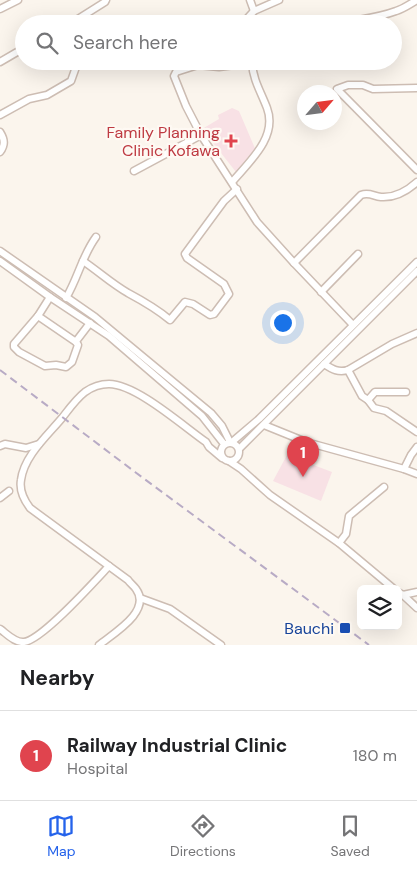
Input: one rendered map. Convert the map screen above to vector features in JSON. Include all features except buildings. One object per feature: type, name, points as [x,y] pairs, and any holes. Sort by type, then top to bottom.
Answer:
[{"type":"street","points":[[0,9],[18,0]]},
{"type":"street","points":[[85,15],[106,2],[106,0]]},
{"type":"street","points":[[250,0],[254,11]]},
{"type":"street","points":[[250,15],[254,11],[279,0]]},
{"type":"street","points":[[378,15],[397,11],[417,0]]},
{"type":"street","points":[[0,62],[15,53]]},
{"type":"street","points":[[0,115],[29,99],[47,95],[71,81],[75,70]]},
{"type":"street","points":[[180,70],[174,76],[186,106],[201,135],[257,222],[353,325]]},
{"type":"street","points":[[232,182],[255,155],[269,130],[268,110],[253,70]]},
{"type":"street","points":[[416,167],[337,88],[348,85],[363,85],[373,89],[417,88]]},
{"type":"street","points":[[0,132],[4,138],[4,146],[0,152]]},
{"type":"street","points":[[134,171],[201,135]]},
{"type":"street","points":[[294,263],[361,195],[370,193],[379,197],[390,197],[410,188],[417,182]]},
{"type":"street","points":[[83,261],[170,320],[185,302],[193,304],[210,315],[214,314],[229,294],[228,289],[224,284],[187,258],[185,254],[224,201],[237,189]]},
{"type":"street","points":[[66,298],[73,287],[85,253],[96,237]]},
{"type":"street","points":[[0,251],[95,317],[210,413],[222,426],[227,443]]},
{"type":"street","points":[[322,292],[358,254]]},
{"type":"street","points":[[0,261],[109,336],[202,416],[227,443]]},
{"type":"street","points":[[417,262],[259,419],[220,450],[226,459],[234,460],[238,452],[264,425],[417,271]]},
{"type":"street","points":[[38,316],[78,345],[72,362],[66,367],[56,365],[45,366],[19,352],[14,346],[38,316],[50,297]]},
{"type":"street","points":[[76,342],[90,323]]},
{"type":"street","points":[[324,364],[334,371],[342,372],[392,344],[417,333]]},
{"type":"street","points":[[348,370],[362,396],[374,408],[386,411],[417,432]]},
{"type":"street","points":[[99,645],[132,618],[139,608],[140,598],[137,589],[30,508],[24,500],[20,481],[24,467],[39,444],[83,394],[98,386],[108,384],[131,389],[206,442],[212,450],[241,469],[270,495],[340,543],[389,585]]},
{"type":"street","points":[[368,400],[375,392],[406,392]]},
{"type":"street","points":[[264,425],[306,442],[417,474]]},
{"type":"street","points":[[206,442],[236,445],[241,469]]},
{"type":"street","points":[[0,446],[5,444],[26,448],[39,444]]},
{"type":"street","points":[[404,469],[417,448]]},
{"type":"street","points":[[340,543],[346,534],[349,516],[384,488]]},
{"type":"street","points":[[0,498],[9,492]]},
{"type":"street","points":[[0,629],[19,644],[32,639],[78,598],[109,566]]},
{"type":"street","points":[[402,593],[417,592]]},
{"type":"street","points":[[402,595],[417,608]]},
{"type":"street","points":[[140,598],[170,609],[221,645]]},
{"type":"shaded area","name":"Family Planning Clinic Kofawa","points":[[232,108],[239,111],[257,153],[236,172],[202,129],[219,119],[218,115]]},
{"type":"shaded area","points":[[287,455],[332,472],[321,501],[273,481]]},
{"type":"railway","points":[[0,370],[369,645]]},
{"type":"place","name":"Family Planning Clinic Kofawa","points":[[231,141]]},
{"type":"place","name":"Railway Industrial Clinic","points":[[303,477]]},
{"type":"place","name":"Bauchi","points":[[345,628]]}]
